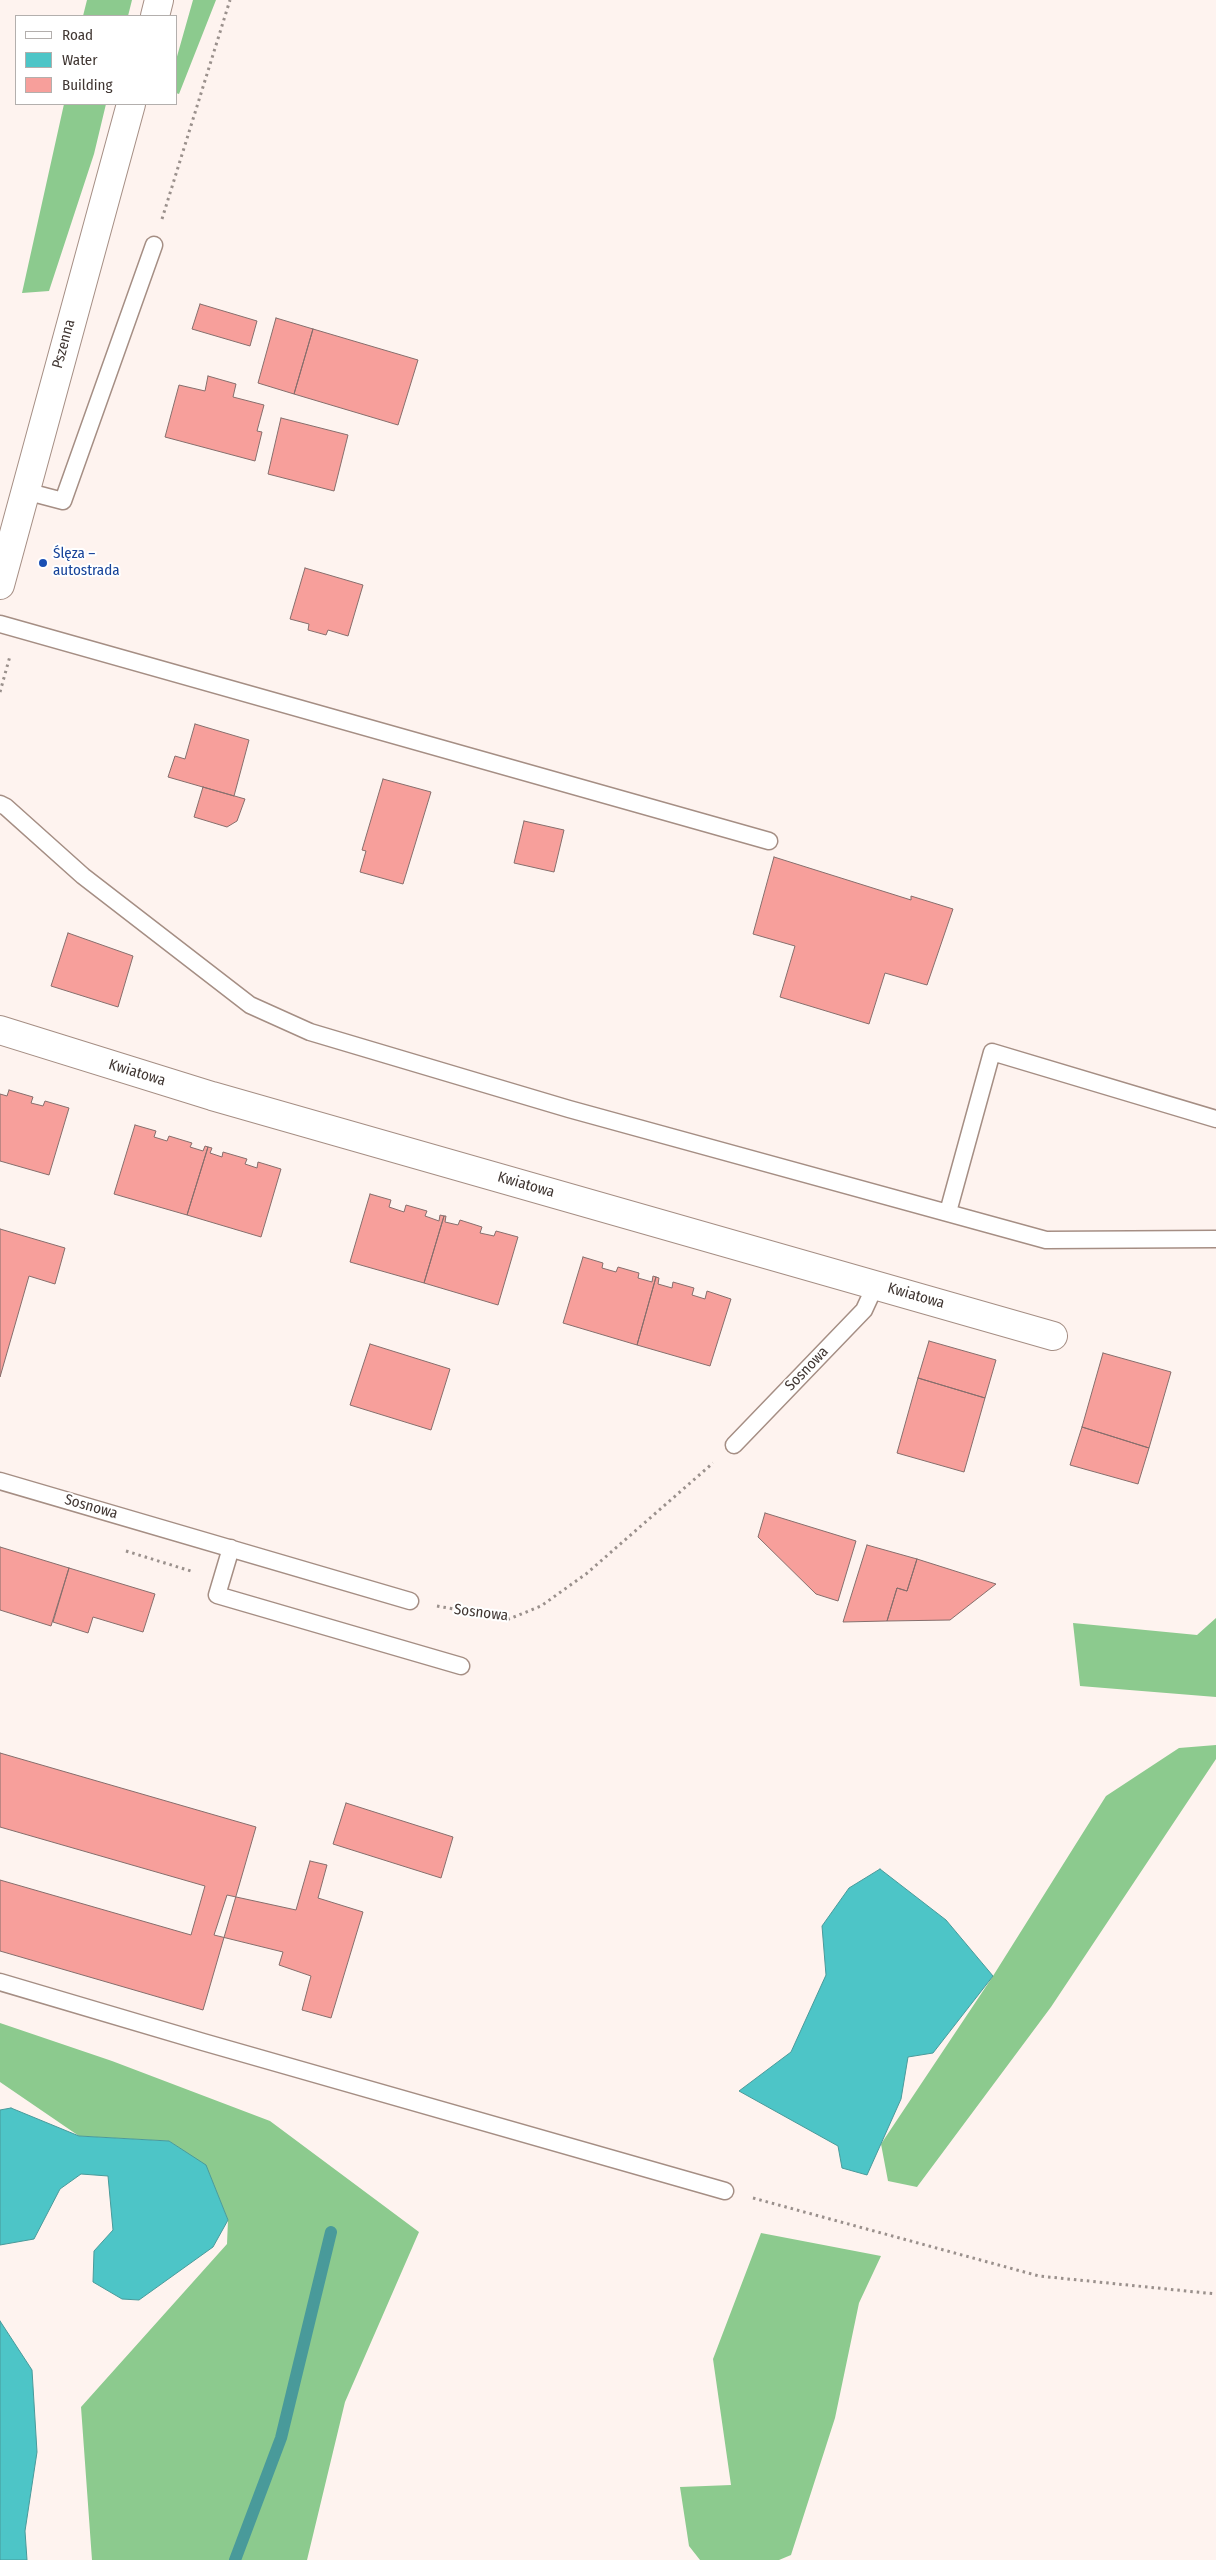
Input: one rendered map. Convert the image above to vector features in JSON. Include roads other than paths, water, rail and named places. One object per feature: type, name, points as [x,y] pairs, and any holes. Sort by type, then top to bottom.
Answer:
[{"type":"street","points":[[155,15],[159,0]]},
{"type":"street","name":"Pszenna","points":[[0,585],[131,105]]},
{"type":"street","name":"Kwiatowa","points":[[0,1030],[212,1096],[1053,1336]]},
{"type":"lane","points":[[25,491],[63,501],[154,246]]},
{"type":"lane","points":[[0,624],[768,841]]},
{"type":"lane","points":[[0,804],[6,807],[83,876],[250,1005],[310,1032],[569,1109],[1046,1240],[1216,1239]]},
{"type":"lane","points":[[948,1212],[992,1052],[1216,1119]]},
{"type":"lane","name":"Sosnowa","points":[[734,1445],[864,1310],[876,1284]]},
{"type":"lane","name":"Sosnowa","points":[[0,1480],[410,1602]]},
{"type":"lane","points":[[231,1548],[217,1595],[461,1666]]},
{"type":"lane","points":[[0,1982],[725,2191]]},
{"type":"water","points":[[880,1869],[946,1920],[993,1976],[933,2053],[908,2057],[901,2099],[867,2175],[842,2168],[838,2146],[739,2091],[791,2052],[826,1975],[822,1926],[849,1888]]},
{"type":"water","points":[[11,2108],[79,2136],[169,2141],[206,2165],[228,2220],[213,2247],[139,2300],[122,2299],[93,2282],[94,2251],[113,2230],[108,2176],[81,2174],[60,2189],[34,2239],[0,2245],[0,2110]]},
{"type":"water","points":[[0,2321],[32,2370],[37,2452],[25,2531],[27,2560],[0,2560]]},
{"type":"waterway","points":[[235,2560],[281,2438],[331,2232]]},
{"type":"place","name":"Ślęza – autostrada","points":[[43,563]]}]
